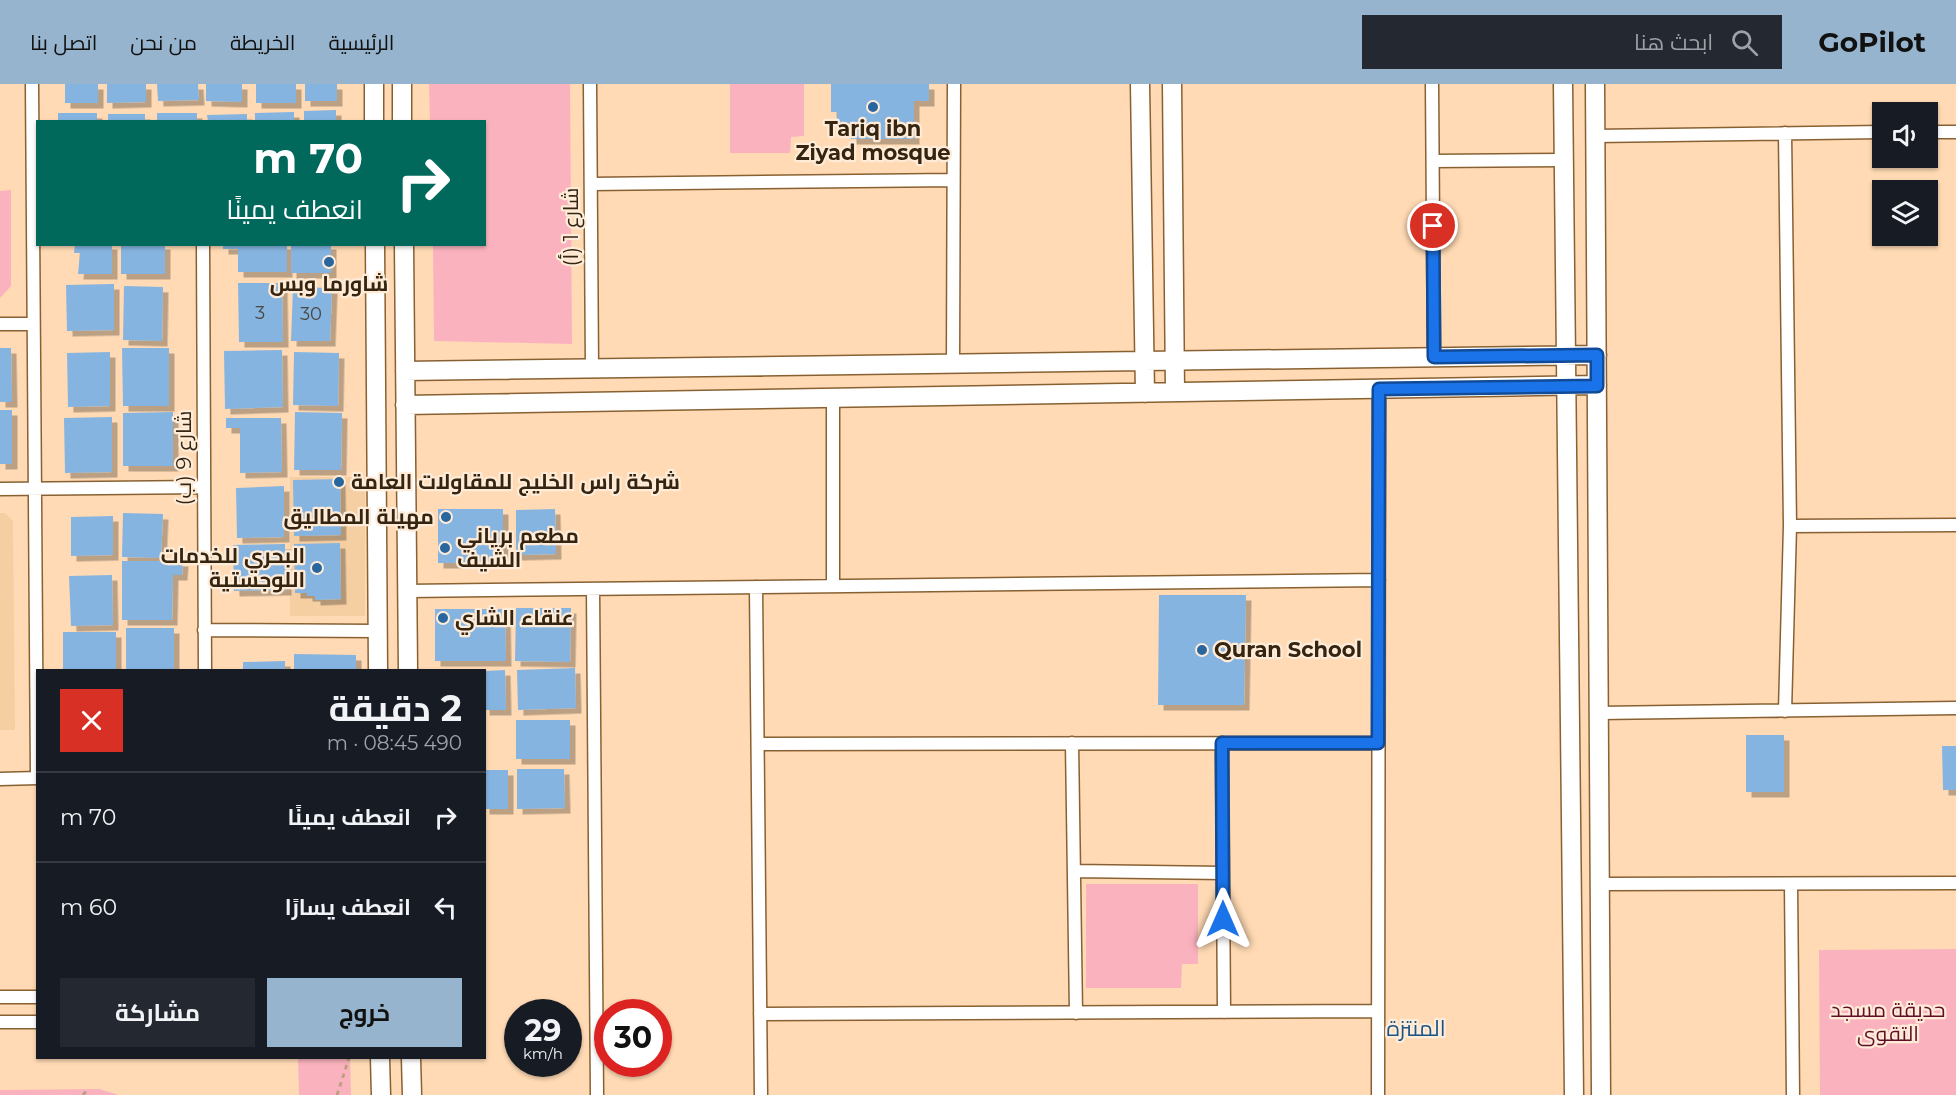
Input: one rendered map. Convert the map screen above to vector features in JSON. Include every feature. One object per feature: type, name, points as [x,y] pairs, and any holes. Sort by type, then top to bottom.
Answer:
[{"type":"main road","points":[[374,84],[374,120]]},
{"type":"main road","points":[[402,84],[402,120]]},
{"type":"main road","points":[[1140,84],[1145,393]]},
{"type":"main road","points":[[1172,84],[1175,392]]},
{"type":"main road","points":[[1563,84],[1574,1095]]},
{"type":"main road","points":[[1595,84],[1601,1095]]},
{"type":"main road","points":[[375,246],[378,669]]},
{"type":"main road","points":[[404,246],[408,669]]},
{"type":"main road","points":[[405,371],[1597,355]]},
{"type":"main road","points":[[405,405],[1597,386]]},
{"type":"main road","points":[[380,1059],[381,1095]]},
{"type":"main road","points":[[411,1059],[412,1095]]},
{"type":"street","points":[[32,84],[35,188],[33,324],[36,669]]},
{"type":"street","name":"شارع 1 (أ)","points":[[590,84],[592,369]]},
{"type":"street","points":[[953,364],[954,84]]},
{"type":"street","points":[[1432,84],[1434,357]]},
{"type":"street","points":[[1595,136],[1872,132]]},
{"type":"street","points":[[1938,132],[1956,132]]},
{"type":"street","points":[[1785,133],[1790,526],[1785,711]]},
{"type":"street","points":[[1433,161],[1564,160]]},
{"type":"street","points":[[591,184],[953,180]]},
{"type":"street","name":"شارع 9 (ب)","points":[[203,246],[204,669]]},
{"type":"street","points":[[0,324],[33,324]]},
{"type":"street","points":[[1378,1095],[1379,389]]},
{"type":"street","points":[[833,398],[833,586]]},
{"type":"street","points":[[0,489],[203,487]]},
{"type":"street","points":[[1790,526],[1956,525]]},
{"type":"street","points":[[407,591],[1379,580]]},
{"type":"street","points":[[756,587],[761,1095]]},
{"type":"street","points":[[593,589],[597,1095]]},
{"type":"street","points":[[204,630],[377,631]]},
{"type":"street","points":[[1599,713],[1956,708]]},
{"type":"street","points":[[1072,743],[1076,1012]]},
{"type":"street","points":[[1222,743],[1224,1012]]},
{"type":"street","points":[[758,744],[1378,743]]},
{"type":"street","points":[[0,779],[36,778]]},
{"type":"street","points":[[1074,871],[1223,873]]},
{"type":"street","points":[[1600,885],[1956,883]]},
{"type":"street","points":[[1791,884],[1793,1095]]},
{"type":"street","points":[[0,997],[36,997]]},
{"type":"street","points":[[760,1014],[1378,1011]]},
{"type":"street","points":[[0,1022],[36,1022]]},
{"type":"path","points":[[337,1095],[349,1059]]},
{"type":"path","points":[[83,1095],[87,1090]]},
{"type":"shaded area","points":[[290,477],[365,477],[365,616],[290,616]]},
{"type":"shaded area","points":[[0,513],[5,513],[13,521],[15,730],[0,730]]},
{"type":"green space","points":[[429,84],[570,84],[572,344],[434,341],[433,246],[486,246],[486,120],[430,120]]},
{"type":"green space","points":[[730,84],[804,84],[804,136],[791,137],[790,153],[730,153]]},
{"type":"green space","points":[[11,190],[11,286],[0,298],[0,191]]},
{"type":"green space","points":[[1086,884],[1198,884],[1198,964],[1182,964],[1181,988],[1086,988]]},
{"type":"green space","name":"حديقة مسجد التقوى","points":[[1956,949],[1956,1095],[1820,1095],[1819,950]]},
{"type":"green space","points":[[298,1059],[350,1059],[351,1095],[299,1095]]},
{"type":"green space","points":[[99,1089],[119,1095],[0,1095],[0,1090]]},
{"type":"building","points":[[65,84],[98,84],[98,103],[65,103]]},
{"type":"building","points":[[107,84],[146,84],[146,102],[107,103]]},
{"type":"building","points":[[157,84],[198,84],[199,100],[158,101]]},
{"type":"building","points":[[206,84],[242,84],[242,102],[206,101]]},
{"type":"building","points":[[256,84],[296,84],[296,103],[256,103]]},
{"type":"building","points":[[305,84],[337,84],[337,101],[305,101]]},
{"type":"building","name":"Tariq ibn Ziyad mosque","points":[[831,84],[929,84],[929,101],[914,101],[914,139],[851,139],[851,123],[837,123],[837,112],[831,112]]},
{"type":"building","points":[[336,110],[336,120],[304,120],[304,111]]},
{"type":"building","points":[[294,112],[294,120],[255,120],[255,113]]},
{"type":"building","points":[[58,113],[97,113],[97,120],[58,120]]},
{"type":"building","points":[[157,113],[197,113],[197,120],[157,120]]},
{"type":"building","points":[[108,114],[145,114],[145,120],[108,120]]},
{"type":"building","points":[[247,114],[247,120],[208,120],[207,115]]},
{"type":"building","points":[[75,246],[112,246],[112,274],[78,274],[80,253],[74,253]]},
{"type":"building","points":[[121,246],[165,246],[165,274],[121,274]]},
{"type":"building","points":[[223,246],[287,246],[287,272],[238,272],[238,249],[223,249]]},
{"type":"building","points":[[291,246],[331,246],[331,273],[291,273]]},
{"type":"building","points":[[238,283],[282,283],[283,342],[239,342]]},
{"type":"building","points":[[114,284],[114,330],[67,331],[66,285]]},
{"type":"building","points":[[124,286],[163,287],[162,341],[123,340]]},
{"type":"building","points":[[293,287],[332,288],[330,341],[291,341]]},
{"type":"building","points":[[0,348],[11,348],[12,402],[0,402]]},
{"type":"building","points":[[122,348],[169,348],[169,406],[123,406]]},
{"type":"building","points":[[282,350],[283,407],[225,409],[224,351]]},
{"type":"building","points":[[110,352],[110,406],[68,407],[67,353]]},
{"type":"building","points":[[294,352],[339,353],[338,406],[293,405]]},
{"type":"building","points":[[0,410],[12,410],[12,464],[0,464]]},
{"type":"building","points":[[173,412],[173,466],[123,466],[123,413]]},
{"type":"building","points":[[295,412],[342,413],[341,470],[294,470]]},
{"type":"building","points":[[112,417],[112,472],[65,473],[64,418]]},
{"type":"building","points":[[226,418],[281,418],[282,472],[240,473],[240,428],[226,428]]},
{"type":"building","points":[[340,479],[341,535],[294,536],[293,480]]},
{"type":"building","points":[[284,486],[284,537],[237,538],[236,488]]},
{"type":"building","points":[[438,509],[503,509],[503,563],[438,563]]},
{"type":"building","points":[[555,509],[556,554],[516,555],[516,510]]},
{"type":"building","points":[[123,513],[163,514],[161,558],[122,557]]},
{"type":"building","points":[[113,516],[113,555],[71,556],[71,517]]},
{"type":"building","name":"البحري للخدمات اللوجستية","points":[[340,543],[341,599],[315,600],[315,596],[307,596],[307,593],[295,593],[294,544]]},
{"type":"building","points":[[285,544],[286,590],[234,591],[233,545]]},
{"type":"building","points":[[122,561],[183,561],[182,575],[173,575],[172,620],[122,620]]},
{"type":"building","points":[[112,575],[113,625],[71,626],[69,576]]},
{"type":"building","name":"Quran School","points":[[1159,595],[1246,595],[1244,705],[1158,705]]},
{"type":"building","points":[[516,608],[571,608],[570,662],[515,661]]},
{"type":"building","points":[[435,609],[505,609],[506,661],[435,661]]},
{"type":"building","points":[[126,628],[174,628],[174,669],[126,669]]},
{"type":"building","points":[[63,632],[116,632],[116,669],[63,669]]},
{"type":"building","points":[[294,654],[356,655],[356,669],[294,669]]},
{"type":"building","points":[[285,661],[285,669],[243,669],[243,662]]},
{"type":"building","points":[[575,668],[576,708],[518,710],[517,670]]},
{"type":"building","points":[[505,670],[506,710],[486,710],[486,671]]},
{"type":"building","points":[[516,720],[570,720],[570,759],[516,759]]},
{"type":"building","points":[[1746,735],[1784,735],[1784,792],[1746,792]]},
{"type":"building","points":[[1942,746],[1956,746],[1956,790],[1943,790]]},
{"type":"building","points":[[517,769],[564,769],[565,808],[517,809]]},
{"type":"building","points":[[486,770],[508,770],[508,809],[486,809]]},
{"type":"place","name":"Tariq ibn Ziyad mosque","points":[[873,107]]},
{"type":"place","name":"شاورما وبس","points":[[329,262]]},
{"type":"place","name":"شركة راس الخليج للمقاولات العامة","points":[[339,482]]},
{"type":"place","name":"مهيلة المطاليق","points":[[446,517]]},
{"type":"place","name":"مطعم برياني الشيف","points":[[445,548]]},
{"type":"place","name":"البحري للخدمات اللوجستية","points":[[317,568]]},
{"type":"place","name":"عنقاء الشاي","points":[[443,618]]},
{"type":"place","name":"Quran School","points":[[1202,650]]},
{"type":"district","name":"المنتزة","points":[[1416,1028]]},
{"type":"route","points":[[1223,919],[1222,743],[1378,743],[1379,389],[1597,386],[1597,355],[1434,357],[1433,226]]}]
